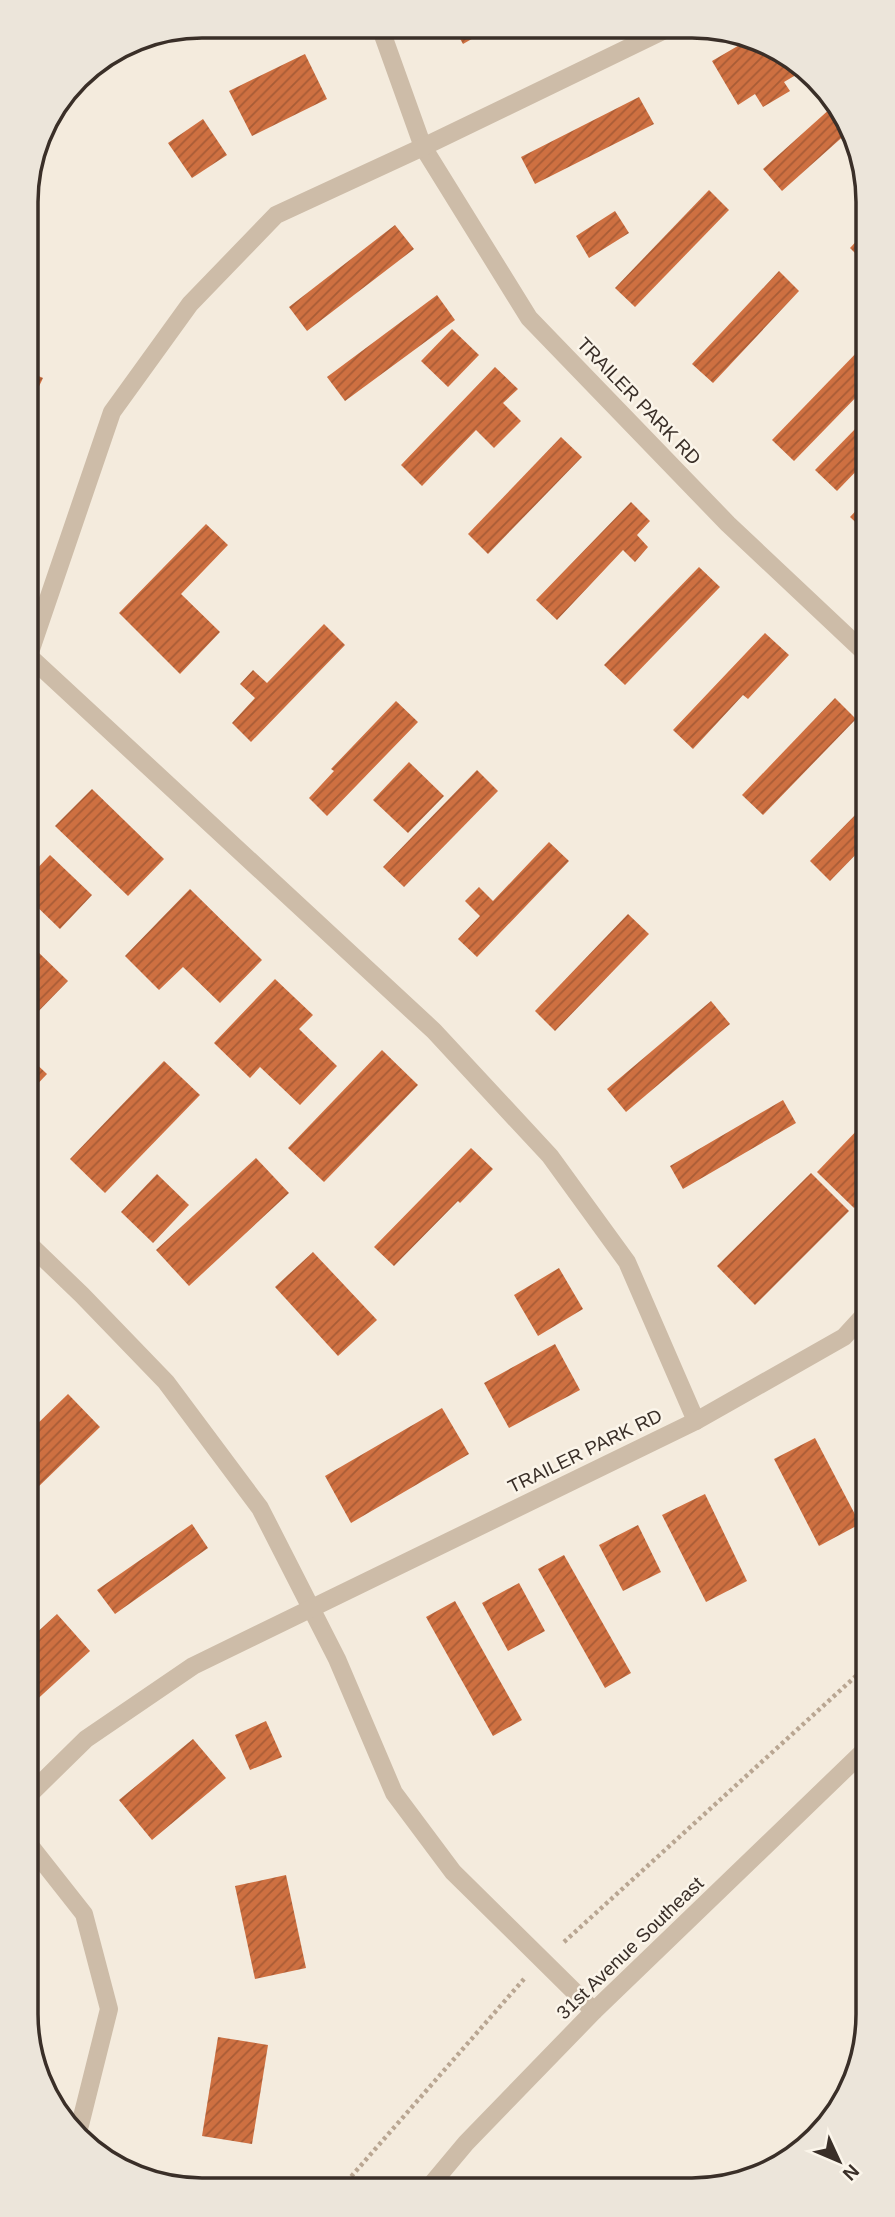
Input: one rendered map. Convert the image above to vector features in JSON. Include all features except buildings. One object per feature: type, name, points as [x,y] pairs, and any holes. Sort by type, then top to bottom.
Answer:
[{"type":"street","name":"TRAILER PARK RD","points":[[384,38],[424,147],[529,318],[728,524],[856,644]]},
{"type":"street","points":[[39,626],[112,412],[190,304],[276,215],[424,147],[648,38]]},
{"type":"street","points":[[39,667],[434,1031],[550,1156],[627,1262],[696,1421]]},
{"type":"street","points":[[38,1253],[166,1382],[260,1508],[337,1659],[394,1793],[453,1872],[594,2011]]},
{"type":"street","name":"TRAILER PARK RD","points":[[38,1786],[86,1740],[193,1666],[696,1421],[844,1337],[856,1324]]},
{"type":"street","name":"31st Avenue Southeast","points":[[437,2178],[466,2143],[594,2011],[856,1759]]},
{"type":"street","points":[[38,1856],[83,1914],[109,2009],[80,2124]]},
{"type":"path","points":[[350,2178],[523,1980],[856,1676]]}]
